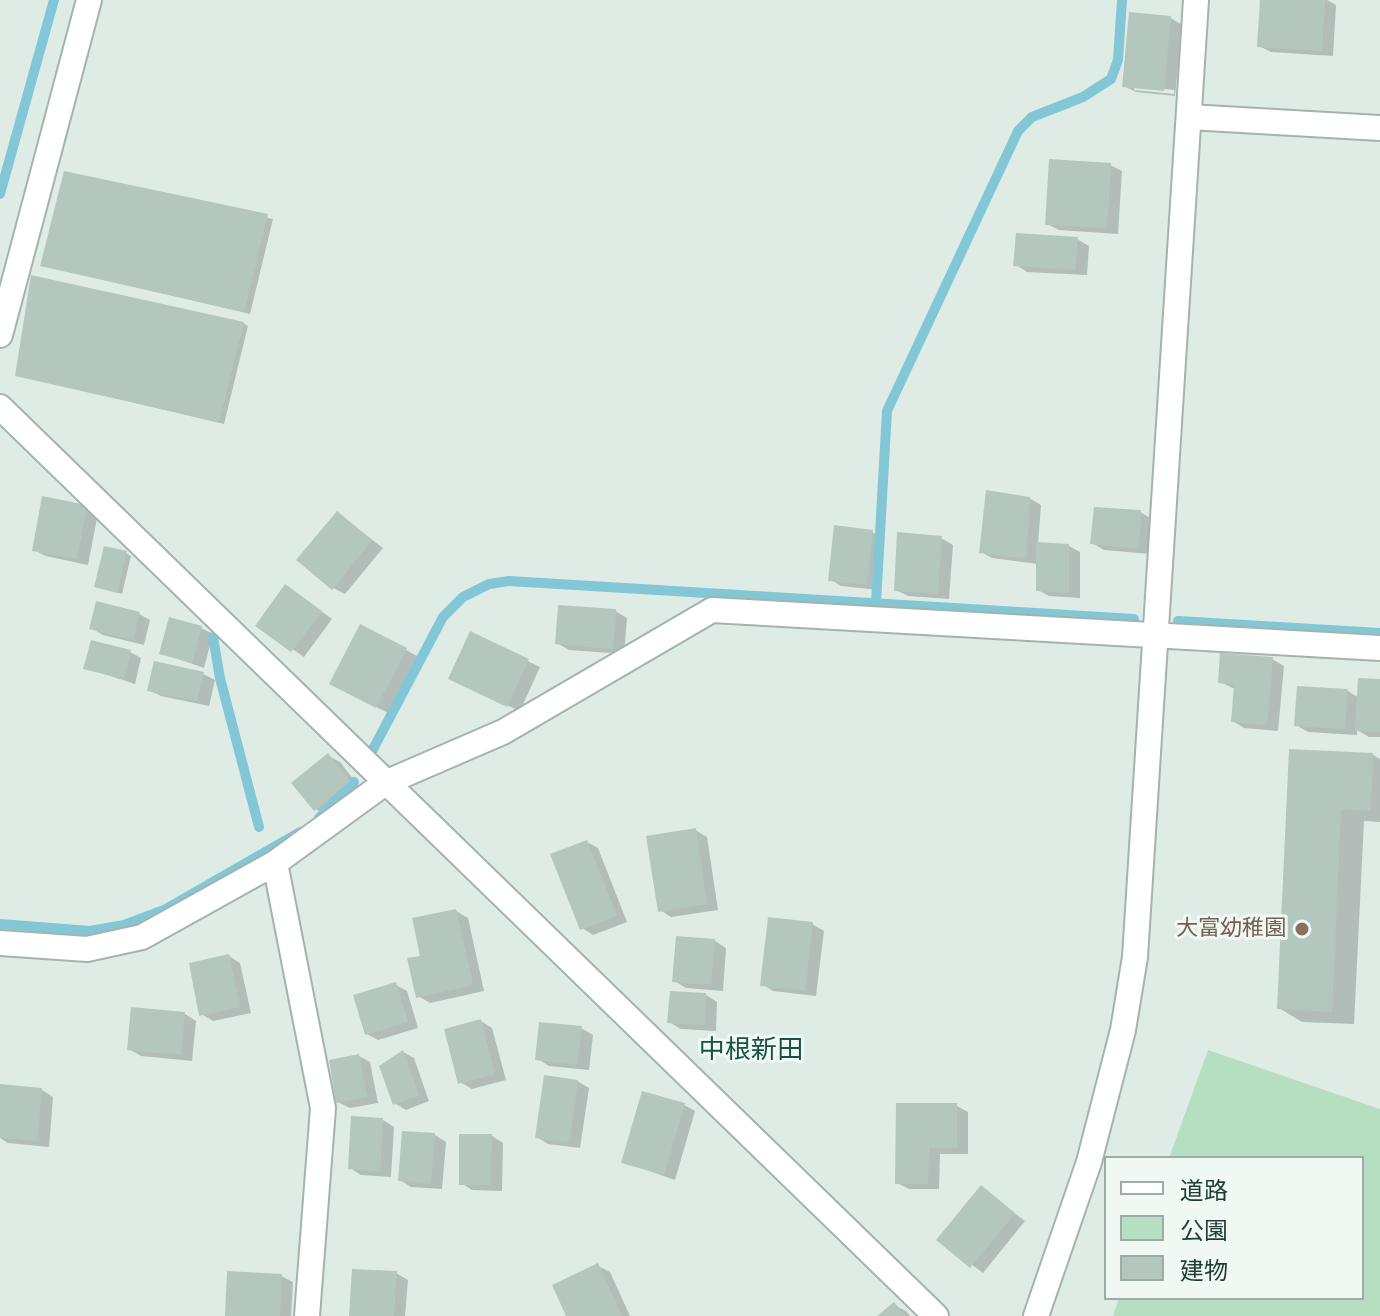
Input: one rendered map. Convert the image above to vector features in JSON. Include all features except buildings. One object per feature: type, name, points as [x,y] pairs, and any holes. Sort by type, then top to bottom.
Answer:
[{"type":"street","points":[[0,335],[89,0]]},
{"type":"street","points":[[1036,1316],[1089,1162],[1123,1030],[1135,957],[1196,0]]},
{"type":"street","points":[[1189,117],[1380,128]]},
{"type":"street","points":[[0,407],[936,1316]]},
{"type":"street","points":[[0,943],[87,949],[142,937],[275,863],[385,783],[503,732],[712,610],[1380,648]]},
{"type":"street","points":[[275,863],[323,1108],[307,1316]]},
{"type":"green space","points":[[1208,1050],[1380,1109],[1380,1316],[1113,1316],[1118,1300],[1364,1300],[1364,1156],[1170,1156]]},
{"type":"waterway","points":[[0,194],[54,0]]},
{"type":"waterway","points":[[876,603],[887,411],[1018,131],[1032,117],[1083,97],[1111,79],[1118,60],[1122,0]]},
{"type":"waterway","points":[[371,753],[443,617],[463,597],[489,584],[509,581],[1134,619]]},
{"type":"waterway","points":[[1178,621],[1380,633]]},
{"type":"waterway","points":[[213,637],[220,678],[259,827]]},
{"type":"waterway","points":[[319,818],[354,782]]},
{"type":"waterway","points":[[0,924],[90,931],[124,925],[164,910],[300,832]]},
{"type":"place","name":"大富幼稚園","points":[[1302,929]]},
{"type":"district","name":"中根新田","points":[[751,1051]]}]
